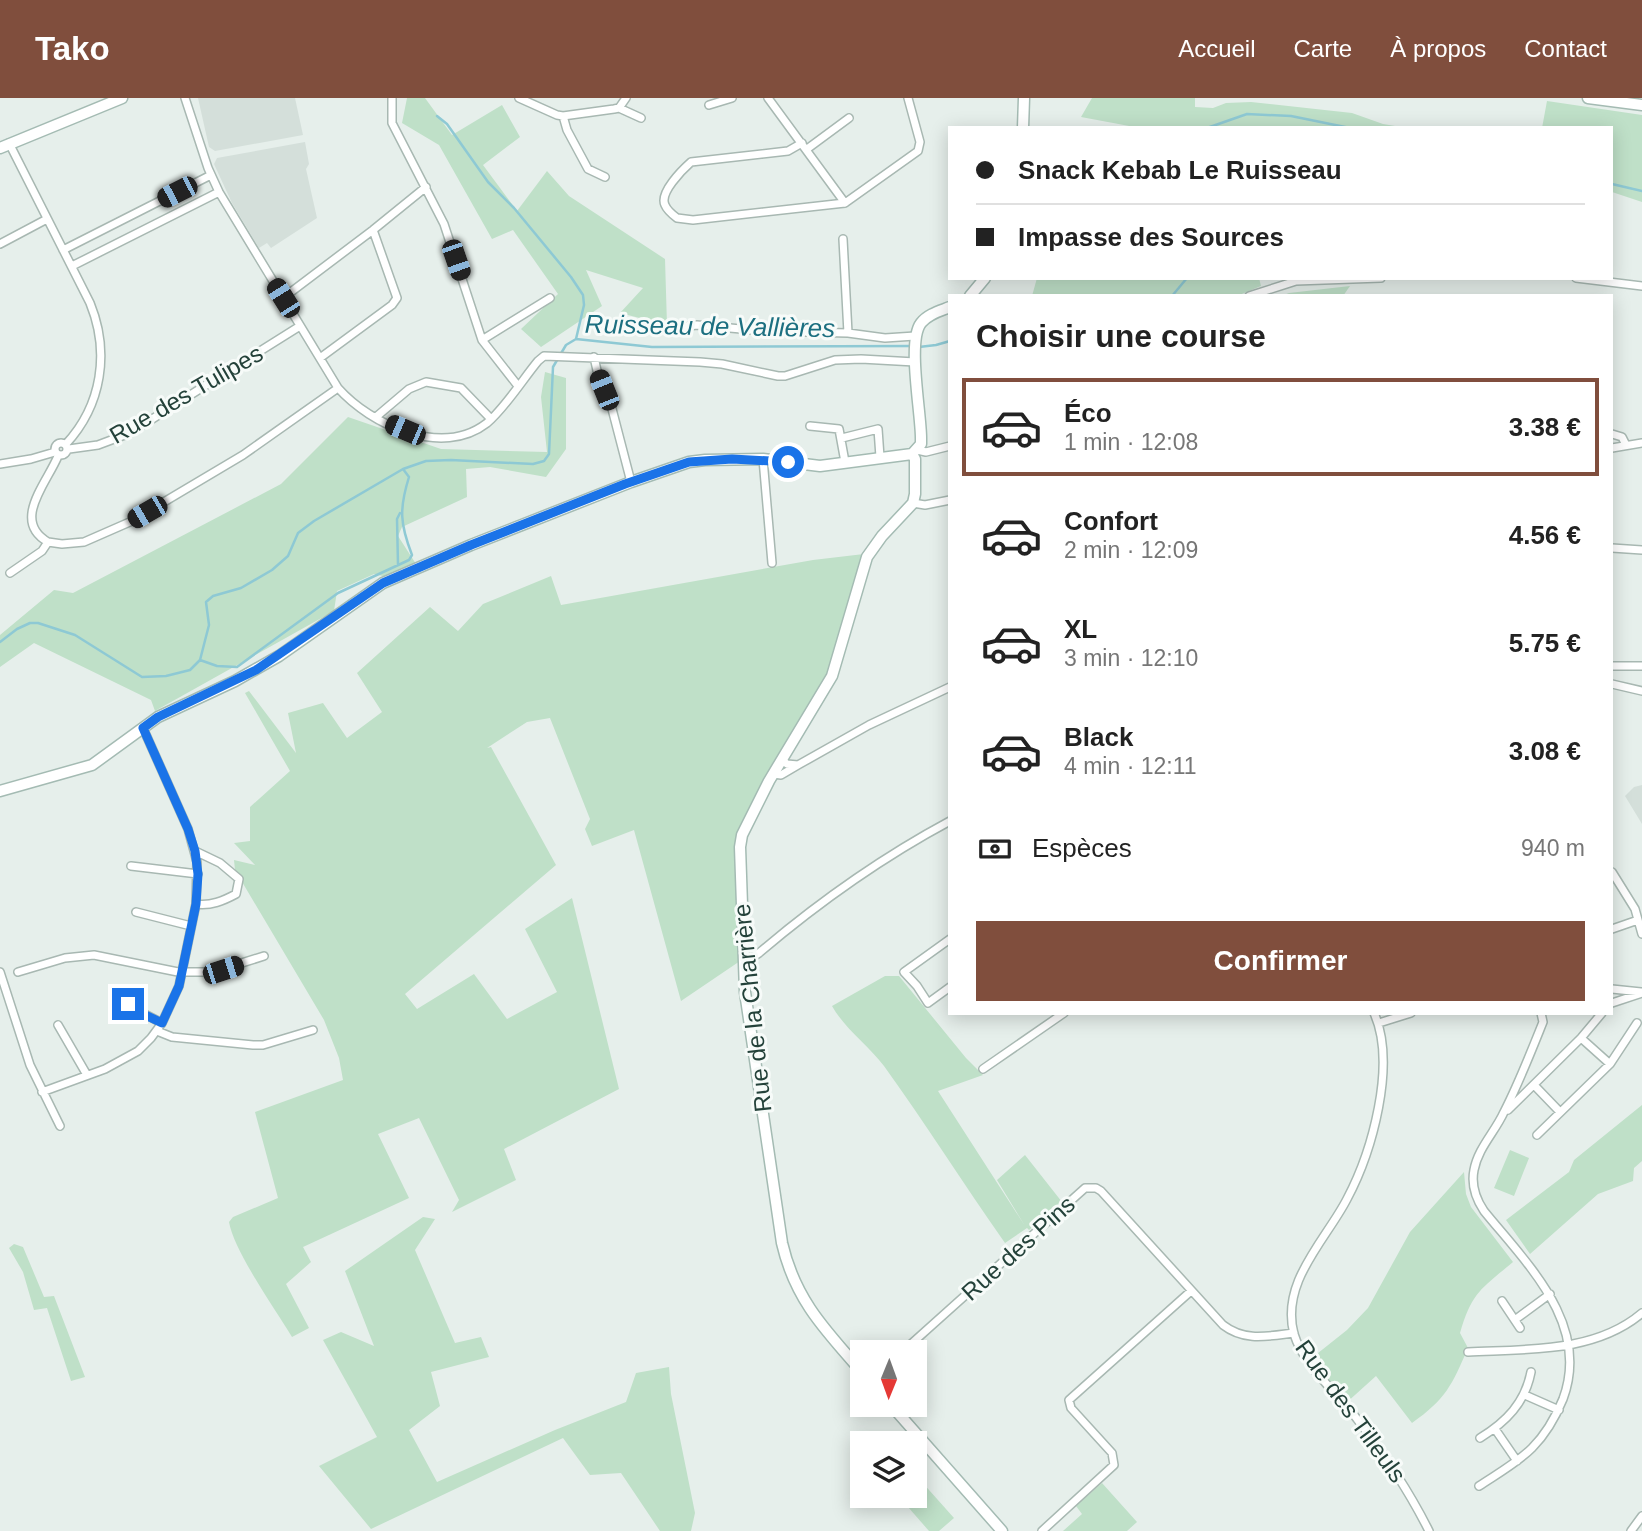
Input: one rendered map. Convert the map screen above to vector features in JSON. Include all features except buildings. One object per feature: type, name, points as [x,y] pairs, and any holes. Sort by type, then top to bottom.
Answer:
[{"type":"street","points":[[0,464],[57,454],[67,447],[96,394],[102,359],[94,313],[64,250],[5,145],[93,103],[122,98]]},
{"type":"street","points":[[185,98],[219,192],[338,388],[357,406],[376,417],[418,434],[444,438],[472,432],[491,419],[544,356],[700,362],[778,376],[835,360],[915,359]]},
{"type":"street","points":[[392,98],[392,122],[444,224],[482,340],[518,386]]},
{"type":"street","points":[[619,108],[626,98]]},
{"type":"street","points":[[709,105],[732,98]]},
{"type":"street","points":[[768,98],[845,203]]},
{"type":"street","points":[[849,118],[804,146],[788,151],[691,162],[666,193],[663,201],[665,206],[677,218],[693,220],[845,203],[918,151],[920,142],[908,98]]},
{"type":"street","points":[[1023,126],[1024,98]]},
{"type":"street","points":[[1588,98],[1642,105]]},
{"type":"street","points":[[523,99],[564,116],[619,108],[641,118]]},
{"type":"street","points":[[564,116],[567,130],[588,169],[606,177]]},
{"type":"street","points":[[64,250],[211,175]]},
{"type":"street","points":[[283,298],[426,187]]},
{"type":"street","points":[[72,266],[219,192]]},
{"type":"street","points":[[0,244],[47,219]]},
{"type":"street","points":[[125,219],[134,235]]},
{"type":"street","points":[[320,358],[391,306],[397,298],[373,230]]},
{"type":"street","points":[[844,239],[848,333]]},
{"type":"street","points":[[972,294],[983,280]]},
{"type":"street","points":[[1255,294],[1296,281],[1324,280]]},
{"type":"street","points":[[1592,280],[1642,286]]},
{"type":"street","points":[[482,340],[550,298]]},
{"type":"street","points":[[948,308],[926,318],[916,331],[915,359],[921,444],[915,452],[913,503],[925,505],[948,500]]},
{"type":"street","name":"Rue des Tulipes","points":[[67,447],[98,445],[130,433],[300,326]]},
{"type":"street","points":[[672,328],[697,326],[915,338]]},
{"type":"street","points":[[594,357],[598,375],[611,405],[631,482]]},
{"type":"street","points":[[376,417],[409,389],[426,382],[461,388],[491,419]]},
{"type":"street","points":[[57,454],[30,515],[33,530],[48,542],[84,542],[132,521],[243,455],[338,388]]},
{"type":"street","points":[[810,426],[837,428],[842,438],[845,462]]},
{"type":"street","points":[[842,438],[878,429],[880,457]]},
{"type":"street","points":[[1613,435],[1622,437],[1626,445]]},
{"type":"street","points":[[1613,448],[1642,443]]},
{"type":"street","points":[[0,791],[92,765],[158,717],[256,670],[383,583],[631,482],[697,461],[763,459],[811,466],[926,452],[948,446]]},
{"type":"street","points":[[763,459],[772,563]]},
{"type":"street","name":"Rue de la Charrière","points":[[850,1358],[814,1317],[801,1297],[786,1262],[750,1031],[743,959],[740,847],[742,835],[773,774],[832,676],[867,556],[913,503]]},
{"type":"street","points":[[10,573],[42,551],[48,542]]},
{"type":"street","points":[[1613,548],[1642,550]]},
{"type":"street","points":[[1613,666],[1642,666]]},
{"type":"street","points":[[1613,684],[1642,691]]},
{"type":"street","points":[[773,774],[780,775],[869,725],[948,688]]},
{"type":"street","points":[[42,1092],[119,1062],[138,1051],[162,1023],[174,1001],[182,973],[196,904],[198,874],[195,851],[188,829],[143,728]]},
{"type":"street","points":[[782,760],[798,765]]},
{"type":"street","points":[[743,959],[755,957],[827,897],[873,866],[948,822]]},
{"type":"street","points":[[195,851],[220,863],[239,879],[236,894],[222,901],[206,905],[196,904]]},
{"type":"street","points":[[131,866],[198,874]]},
{"type":"street","points":[[1613,874],[1630,901],[1642,934]]},
{"type":"street","points":[[136,912],[191,926]]},
{"type":"street","points":[[1613,929],[1638,920]]},
{"type":"street","points":[[948,940],[904,972],[928,1003],[948,988]]},
{"type":"street","points":[[18,972],[65,958],[94,955],[182,973],[213,972],[264,956]]},
{"type":"street","points":[[0,972],[22,1043],[42,1092],[60,1126]]},
{"type":"street","points":[[1613,989],[1642,993]]},
{"type":"street","points":[[123,993],[133,1008],[162,1023]]},
{"type":"street","points":[[1613,1003],[1642,993]]},
{"type":"street","points":[[983,1069],[1061,1015]]},
{"type":"street","name":"Rue des Tilleuls","points":[[1375,1015],[1382,1040],[1381,1081],[1366,1154],[1349,1197],[1301,1272],[1293,1301],[1294,1333],[1308,1361],[1352,1412],[1406,1486],[1429,1531]]},
{"type":"street","points":[[1378,1023],[1404,1015]]},
{"type":"street","points":[[1479,1486],[1532,1448],[1559,1410],[1569,1375],[1569,1345],[1550,1294],[1484,1211],[1473,1186],[1474,1167],[1480,1150],[1516,1089],[1543,1022],[1541,1015]]},
{"type":"street","points":[[1503,1115],[1581,1038],[1600,1015]]},
{"type":"street","points":[[1537,1135],[1610,1064],[1637,1023]]},
{"type":"street","points":[[58,1026],[87,1075]]},
{"type":"street","points":[[156,1031],[172,1037],[253,1045],[313,1030]]},
{"type":"street","points":[[1581,1038],[1610,1064]]},
{"type":"street","points":[[1534,1084],[1560,1112]]},
{"type":"street","points":[[1516,1089],[1519,1095],[1523,1095]]},
{"type":"street","name":"Rue des Pins","points":[[915,1340],[1085,1188],[1101,1191],[1223,1325],[1239,1334],[1259,1337],[1294,1333]]},
{"type":"street","points":[[1042,1531],[1114,1465],[1112,1453],[1071,1408],[1069,1400],[1191,1291]]},
{"type":"street","points":[[1516,1319],[1550,1294]]},
{"type":"street","points":[[1502,1301],[1520,1328]]},
{"type":"street","points":[[1468,1352],[1569,1345],[1618,1329],[1642,1313]]},
{"type":"street","points":[[1480,1438],[1510,1415],[1525,1395],[1531,1372]]},
{"type":"street","points":[[1525,1395],[1559,1410]]},
{"type":"street","points":[[902,1418],[1002,1531]]},
{"type":"street","points":[[1494,1429],[1517,1461]]},
{"type":"street","points":[[1631,1531],[1642,1516]]},
{"type":"shaded area","points":[[198,98],[295,98],[303,135],[215,151],[209,147]]},
{"type":"shaded area","points":[[305,142],[309,164],[306,169],[317,218],[271,248],[267,243],[259,248],[232,203],[214,164],[217,158]]},
{"type":"shaded area","points":[[1642,785],[1642,824],[1625,796],[1634,787]]},
{"type":"green space","points":[[407,98],[425,98],[452,135],[502,105],[520,137],[483,165],[517,211],[547,171],[569,196],[665,259],[667,325],[620,313],[643,288],[586,270],[602,306],[541,347],[521,329],[558,294],[513,230],[492,239],[439,145],[402,123]]},
{"type":"green space","points":[[1092,98],[1195,98],[1195,107],[1213,108],[1226,103],[1251,102],[1352,113],[1395,126],[1129,126],[1081,117]]},
{"type":"green space","points":[[1547,101],[1642,115],[1642,202],[1613,192],[1613,126],[1542,126]]},
{"type":"green space","points":[[1036,280],[1260,280],[1261,286],[1242,294],[1033,294]]},
{"type":"green space","points":[[1350,286],[1344,294],[1286,294]]},
{"type":"green space","points":[[545,372],[566,378],[566,449],[546,477],[490,467],[466,469],[467,497],[402,527],[398,536],[416,564],[387,577],[374,574],[337,591],[334,611],[155,711],[151,700],[34,643],[0,667],[0,635],[54,590],[73,593],[281,484],[348,417],[441,449],[547,452],[541,397]]},
{"type":"green space","points":[[864,554],[836,664],[742,835],[743,959],[681,1001],[634,830],[592,846],[585,829],[590,819],[550,718],[527,722],[487,748],[491,747],[556,865],[405,994],[417,1009],[474,974],[507,1019],[557,992],[525,929],[572,898],[619,1089],[504,1149],[516,1180],[452,1212],[459,1200],[419,1118],[378,1134],[409,1198],[303,1247],[311,1262],[286,1284],[309,1328],[292,1337],[247,1264],[229,1222],[233,1217],[278,1198],[255,1112],[343,1080],[339,1058],[324,1020],[235,870],[234,860],[255,865],[234,843],[250,841],[250,807],[290,771],[245,693],[249,691],[296,753],[288,713],[323,703],[347,738],[382,712],[357,673],[430,607],[458,631],[483,604],[551,576],[561,605],[813,560]]},
{"type":"green space","points":[[885,976],[899,976],[983,1075],[938,1091],[1025,1226],[997,1180],[1025,1155],[1062,1202],[1029,1230],[1027,1228],[1005,1243],[884,1066],[843,1022],[832,1006]]},
{"type":"green space","points":[[1642,1105],[1642,1161],[1634,1168],[1633,1181],[1598,1194],[1530,1254],[1506,1220],[1569,1172],[1574,1160]]},
{"type":"green space","points":[[1510,1150],[1529,1158],[1514,1196],[1494,1188]]},
{"type":"green space","points":[[1464,1172],[1466,1194],[1471,1207],[1513,1262],[1479,1292],[1469,1308],[1460,1333],[1468,1348],[1457,1372],[1447,1390],[1433,1406],[1412,1423],[1376,1376],[1345,1404],[1308,1361],[1347,1330],[1368,1308],[1410,1232]]},
{"type":"green space","points":[[423,1217],[435,1219],[415,1250],[455,1343],[481,1337],[489,1357],[431,1372],[440,1406],[409,1430],[437,1482],[626,1402],[636,1373],[669,1367],[671,1394],[695,1513],[691,1531],[660,1531],[621,1473],[590,1475],[563,1438],[371,1529],[319,1466],[377,1437],[323,1340],[341,1332],[374,1346],[345,1271]]},
{"type":"green space","points":[[14,1244],[23,1247],[44,1297],[54,1296],[85,1377],[71,1381],[47,1308],[34,1310],[23,1272],[9,1248]]},
{"type":"green space","points":[[1102,1483],[1137,1522],[1127,1531],[1063,1531],[1082,1514],[1076,1506]]},
{"type":"green space","points":[[927,1488],[954,1518],[939,1531],[929,1531],[909,1508],[927,1508]]},
{"type":"waterway","name":"Ruisseau de Vallières","points":[[1213,126],[1247,114],[1291,116],[1340,126]]},
{"type":"waterway","points":[[437,116],[447,124],[488,182],[514,208],[583,295],[584,305],[576,339]]},
{"type":"waterway","name":"Ruisseau de Vallières","points":[[1613,184],[1642,191]]},
{"type":"waterway","name":"Ruisseau de Vallières","points":[[1174,294],[1185,280]]},
{"type":"waterway","name":"Ruisseau de Vallières","points":[[0,642],[17,629],[30,623],[38,623],[75,635],[142,677],[166,676],[190,670],[200,660],[209,625],[206,602],[213,596],[241,588],[272,570],[288,556],[298,533],[314,521],[403,469],[426,461],[533,464],[544,461],[549,454],[553,367],[566,345],[576,339],[652,347],[913,346]]},
{"type":"waterway","name":"Ruisseau de Vallières","points":[[919,347],[948,342]]},
{"type":"waterway","name":"Ruisseau de Vallières","points":[[200,660],[217,666],[237,667],[338,593],[409,560],[412,555],[402,516],[409,477],[403,469]]},
{"type":"waterway","name":"Ruisseau de Vallières","points":[[398,565],[397,519],[400,513]]},
{"type":"route","points":[[128,1004],[162,1023],[179,986],[198,890],[192,839],[143,728],[158,717],[256,670],[383,583],[471,545],[625,484],[689,462],[763,459],[788,462]]}]
